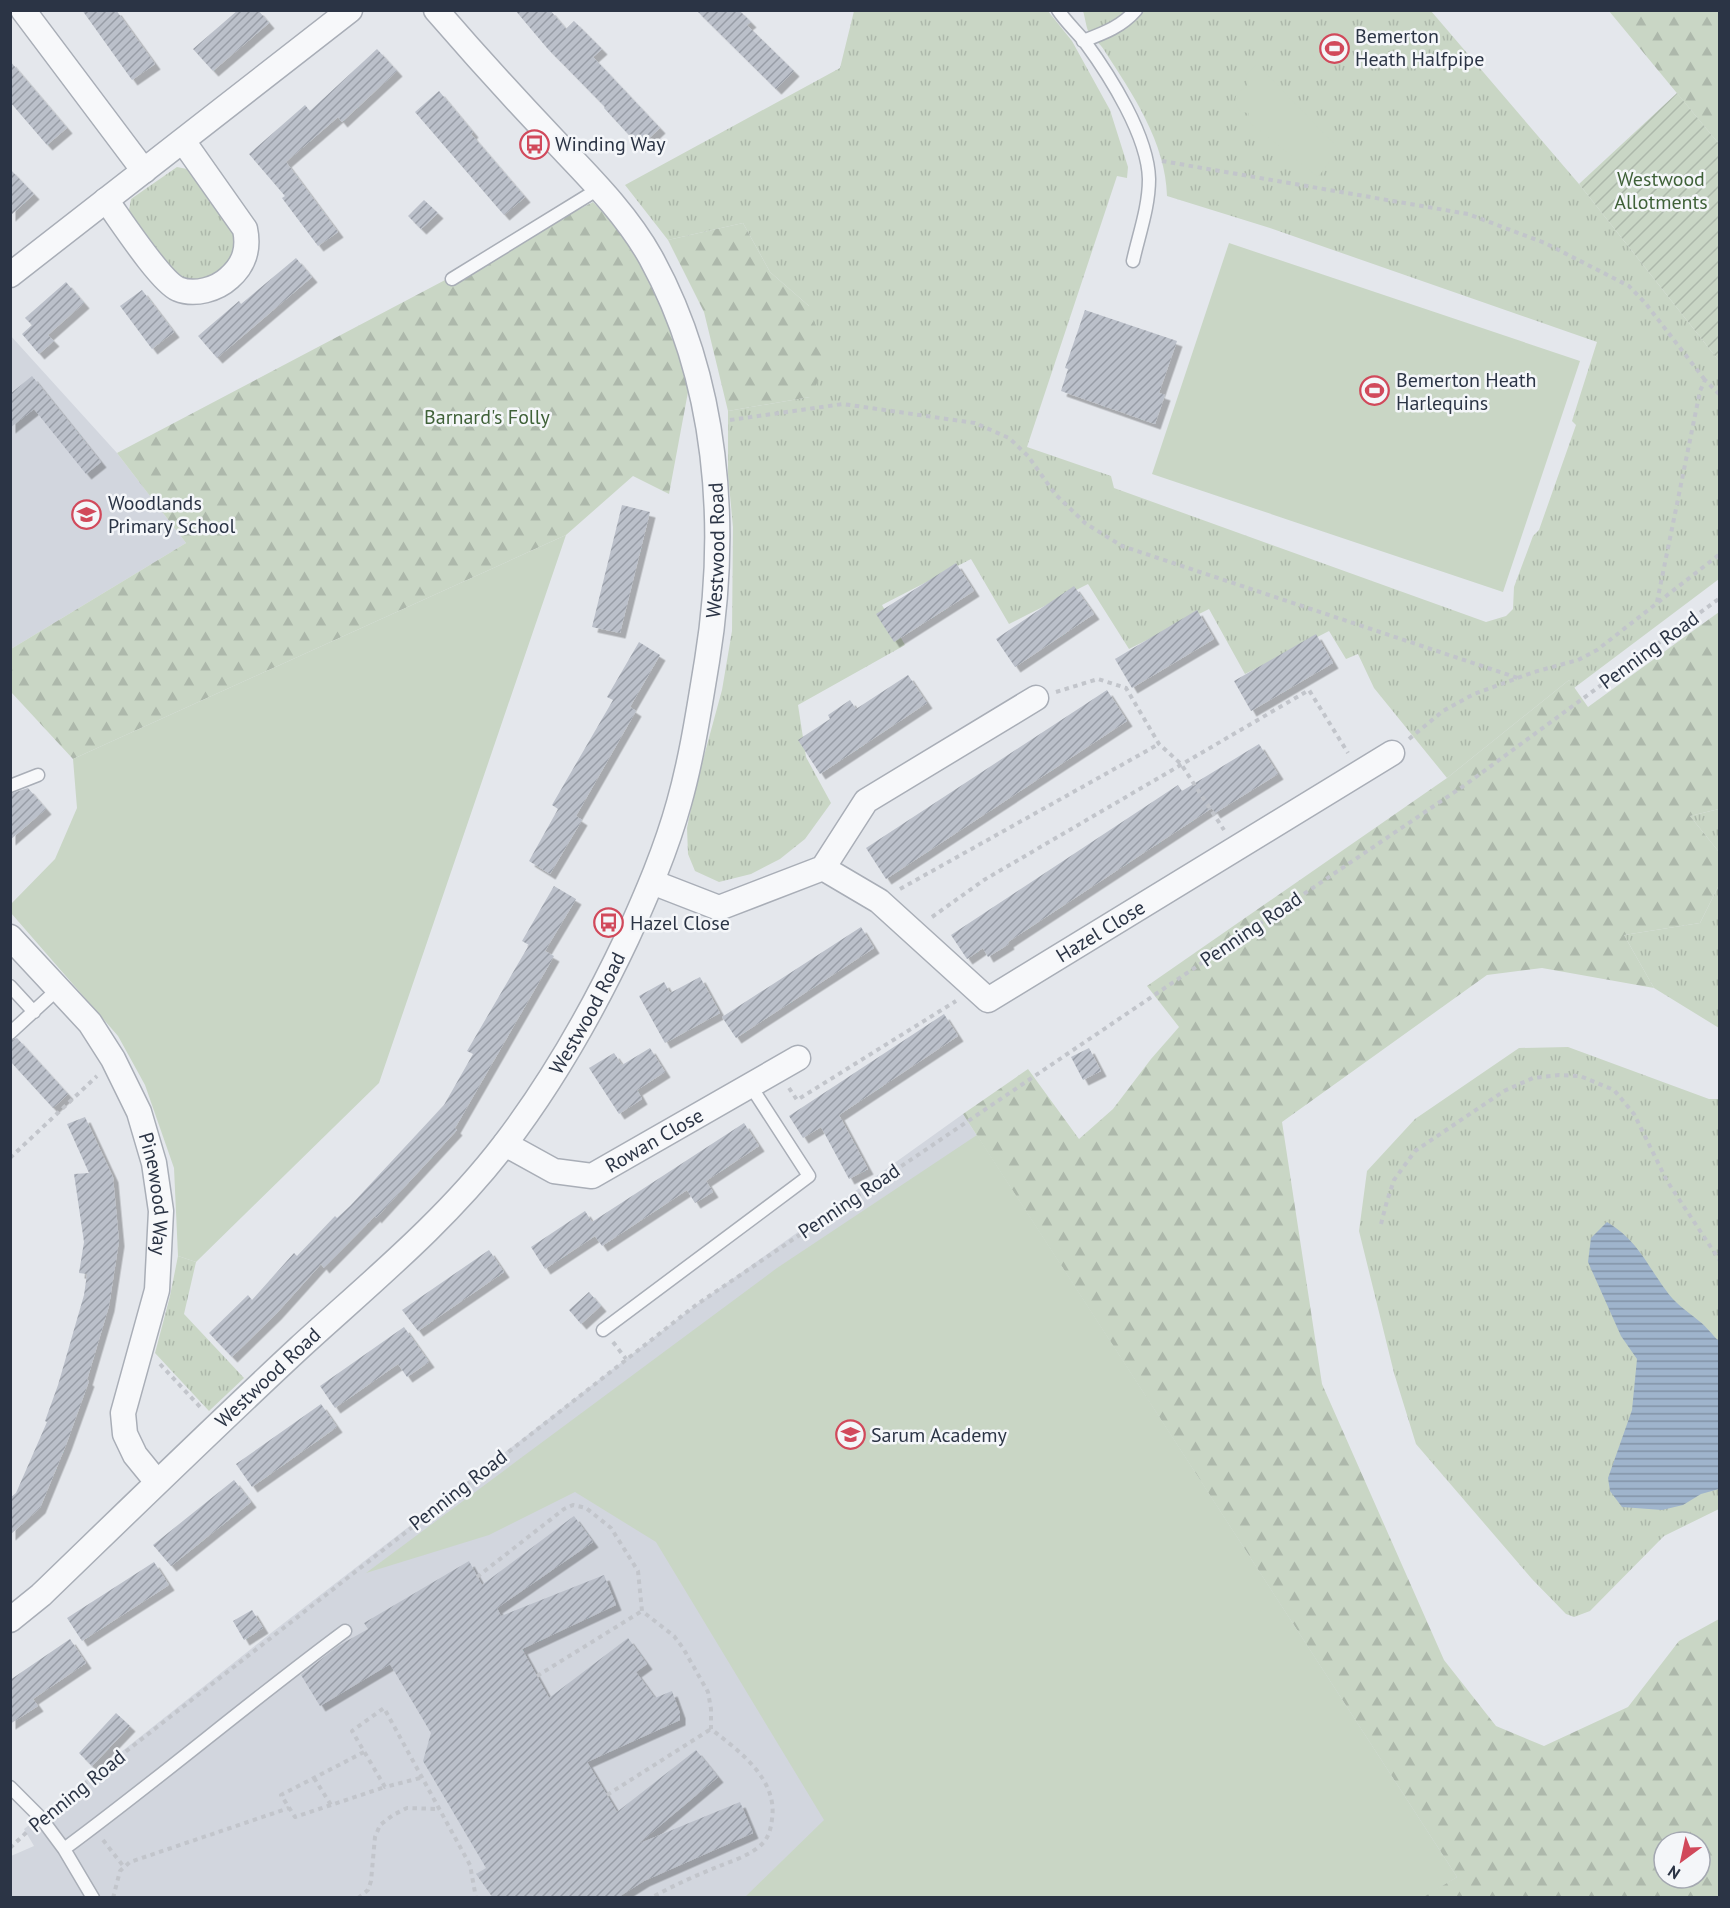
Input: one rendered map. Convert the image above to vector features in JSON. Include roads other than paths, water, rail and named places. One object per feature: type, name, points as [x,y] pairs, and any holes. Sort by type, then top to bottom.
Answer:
[{"type":"street","points":[[23,10],[144,171]]},
{"type":"street","points":[[10,275],[350,10]]},
{"type":"street","name":"Westwood Road","points":[[10,1620],[41,1594],[217,1425],[440,1219],[505,1144],[577,1035],[611,971],[652,882],[679,803],[690,756],[708,650],[718,553],[714,465],[708,423],[690,354],[670,298],[650,256],[628,223],[600,188],[480,61],[436,10]]},
{"type":"street","points":[[106,200],[164,279],[178,289],[195,292],[214,289],[230,278],[242,263],[248,246],[245,229],[183,141]]},
{"type":"street","points":[[652,882],[719,908],[823,868],[866,801],[1036,699]]},
{"type":"street","name":"Hazel Close","points":[[823,868],[879,902],[988,1000],[1392,753]]},
{"type":"street","name":"Pinewood Way","points":[[10,937],[90,1023],[113,1059],[139,1112],[154,1163],[161,1210],[157,1290],[123,1413],[125,1434],[135,1455],[157,1482]]},
{"type":"street","name":"Rowan Close","points":[[505,1144],[554,1171],[592,1176],[798,1058]]},
{"type":"lane","points":[[1058,10],[1102,67],[1131,118],[1146,158],[1149,178],[1147,204],[1133,261]]},
{"type":"lane","points":[[1083,41],[1110,31],[1123,23],[1136,10]]},
{"type":"lane","points":[[452,279],[600,188]]},
{"type":"lane","points":[[10,786],[38,775]]},
{"type":"lane","points":[[10,986],[34,1012]]},
{"type":"lane","points":[[10,1033],[58,989]]},
{"type":"lane","points":[[603,1330],[809,1176],[750,1085]]},
{"type":"lane","points":[[64,1849],[128,1802],[255,1699],[345,1631]]},
{"type":"lane","points":[[10,1786],[41,1818],[64,1849],[93,1898]]},
{"type":"water","points":[[1607,1222],[1634,1244],[1673,1299],[1702,1323],[1719,1341],[1719,1489],[1701,1494],[1683,1505],[1662,1510],[1622,1507],[1610,1491],[1608,1478],[1632,1410],[1637,1359],[1621,1336],[1588,1262],[1591,1238]]},
{"type":"place","name":"Bemerton Heath Halfpipe","points":[[1334,48]]},
{"type":"place","name":"Winding Way","points":[[534,144]]},
{"type":"place","name":"Bemerton Heath Harlequins","points":[[1375,391]]},
{"type":"place","name":"Woodlands Primary School","points":[[87,515]]},
{"type":"place","name":"Hazel Close","points":[[609,923]]},
{"type":"place","name":"Sarum Academy","points":[[850,1435]]},
{"type":"park label","name":"Westwood Allotments","points":[[1661,190]]},
{"type":"park label","name":"Barnard's Folly","points":[[487,417]]}]
